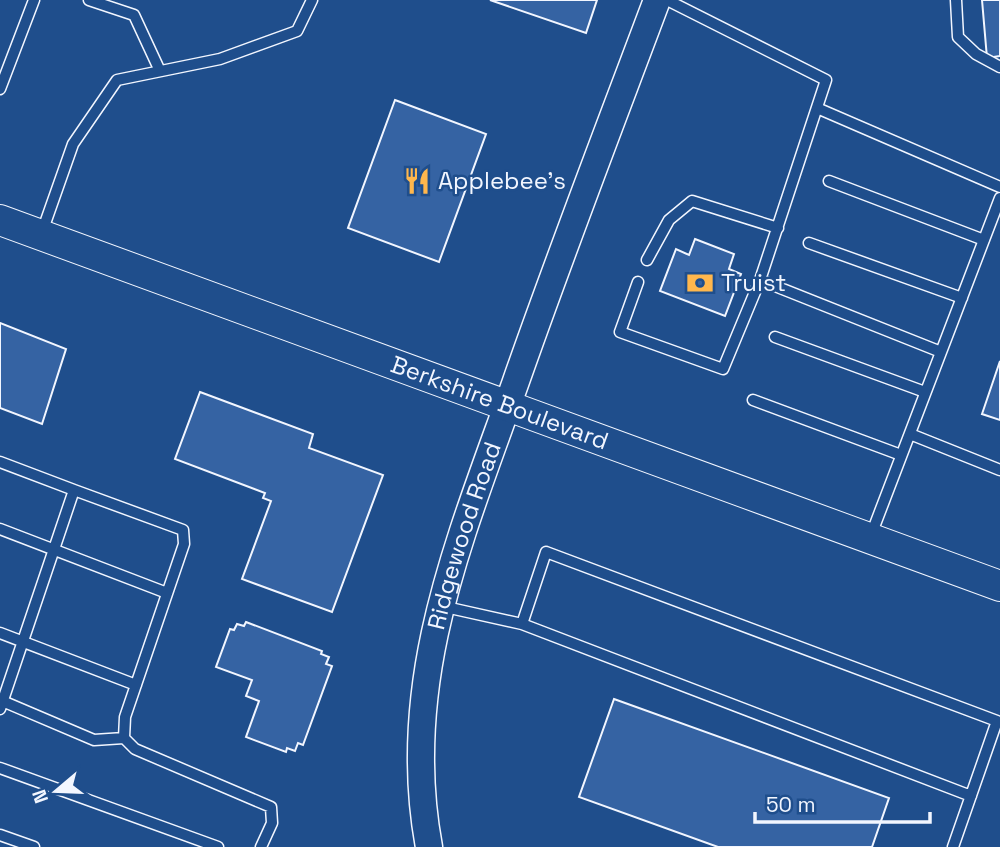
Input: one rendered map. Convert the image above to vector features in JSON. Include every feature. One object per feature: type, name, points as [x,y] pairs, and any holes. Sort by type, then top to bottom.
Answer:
[{"type":"main road","name":"Berkshire Boulevard","points":[[0,219],[1000,586]]},
{"type":"street","name":"Ridgewood Road","points":[[429,847],[422,787],[423,722],[432,638],[439,606],[451,562],[507,405],[657,0]]},
{"type":"lane","points":[[0,89],[34,0]]},
{"type":"lane","points":[[89,0],[134,15],[160,71]]},
{"type":"lane","points":[[41,235],[73,144],[117,80],[220,59],[297,31],[312,0]]},
{"type":"lane","points":[[638,282],[620,332],[723,369],[760,280],[826,80],[667,0]]},
{"type":"lane","points":[[956,0],[958,37],[976,54],[1000,67]]},
{"type":"lane","points":[[817,108],[1000,187]]},
{"type":"lane","points":[[829,181],[984,240]]},
{"type":"lane","points":[[870,538],[1000,198]]},
{"type":"lane","points":[[647,260],[669,219],[692,201],[778,228]]},
{"type":"lane","points":[[809,243],[962,298]]},
{"type":"lane","points":[[760,280],[941,352]]},
{"type":"lane","points":[[775,337],[925,392]]},
{"type":"lane","points":[[753,400],[901,455]]},
{"type":"lane","points":[[910,434],[1000,470]]},
{"type":"lane","points":[[0,462],[183,530],[184,544],[125,717],[124,738]]},
{"type":"lane","points":[[74,490],[1,703],[94,740],[124,738],[135,748],[271,807],[272,823],[261,847]]},
{"type":"lane","points":[[0,529],[167,593]]},
{"type":"lane","points":[[522,624],[546,552],[997,721],[953,847]]},
{"type":"lane","points":[[439,606],[522,624],[971,796]]},
{"type":"lane","points":[[0,633],[136,685]]},
{"type":"lane","points":[[0,768],[218,847]]},
{"type":"lane","points":[[0,835],[34,847]]},
{"type":"building","points":[[490,0],[597,0],[586,33]]},
{"type":"building","points":[[982,0],[1000,0],[1000,56],[987,58]]},
{"type":"building","name":"Applebee's","points":[[395,100],[486,134],[439,262],[348,228]]},
{"type":"building","name":"Truist","points":[[695,239],[734,254],[729,269],[741,274],[725,316],[660,291],[676,249],[689,255]]},
{"type":"building","points":[[0,323],[66,349],[42,424],[0,408]]},
{"type":"building","points":[[1000,361],[1000,420],[982,414]]},
{"type":"building","points":[[200,392],[313,434],[309,448],[383,475],[332,612],[242,579],[271,501],[263,498],[265,493],[175,459]]},
{"type":"building","points":[[246,622],[322,651],[321,654],[329,657],[326,664],[332,666],[303,745],[298,743],[295,751],[287,748],[286,752],[246,737],[259,701],[246,696],[252,680],[216,667],[230,629],[234,630],[237,624],[244,626]]},
{"type":"building","points":[[614,699],[889,798],[872,847],[718,847],[579,797]]},
{"type":"place","name":"Applebee's","points":[[417,181]]},
{"type":"place","name":"Truist","points":[[700,283]]}]
